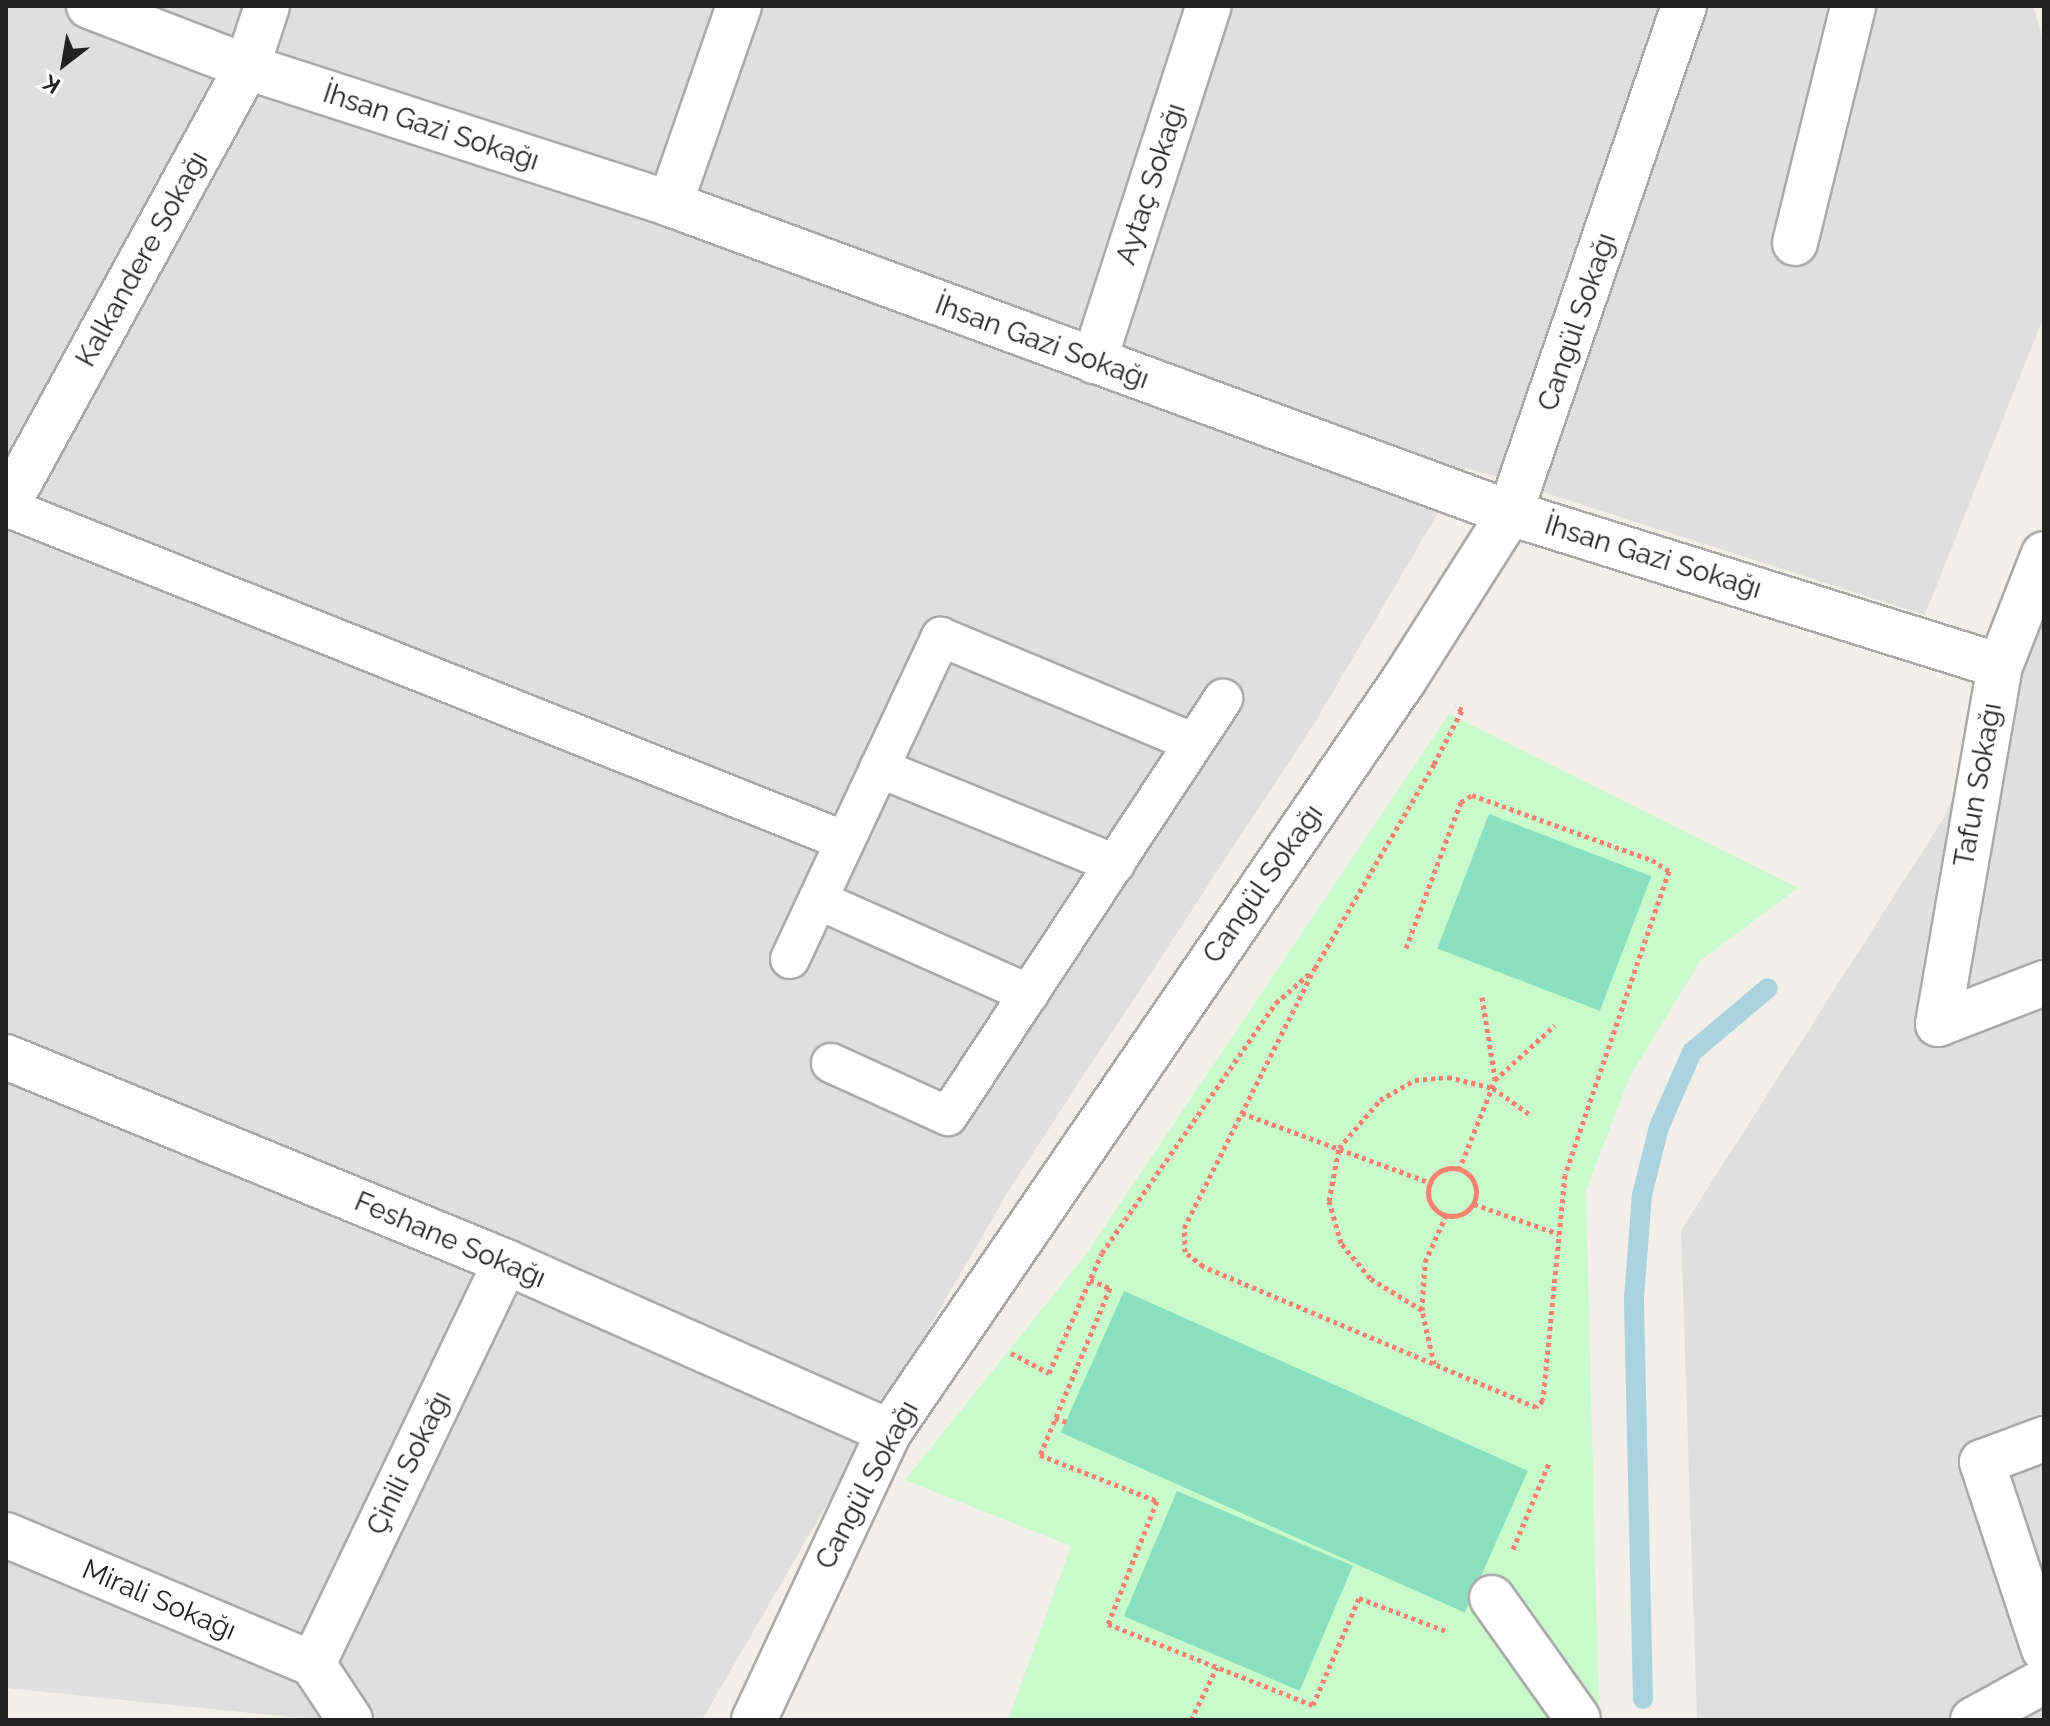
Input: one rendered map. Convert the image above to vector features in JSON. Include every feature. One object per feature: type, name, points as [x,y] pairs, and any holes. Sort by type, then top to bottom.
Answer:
[{"type":"street","name":"İhsan Gazi Sokağı","points":[[89,6],[247,67],[670,204],[1510,513],[2000,666]]},
{"type":"street","name":"Kalkandere Sokağı","points":[[6,507],[247,67],[267,6]]},
{"type":"street","points":[[670,204],[739,6]]},
{"type":"street","name":"Aytaç Sokağı","points":[[1094,361],[1209,6]]},
{"type":"street","name":"Cangül Sokağı","points":[[754,1720],[760,1698],[889,1432],[1404,680],[1510,513],[1684,6]]},
{"type":"street","points":[[1795,243],[1853,6]]},
{"type":"street","name":"Tafun Sokağı","points":[[2044,554],[2000,666],[1938,1024],[2044,983]]},
{"type":"street","name":"Feshane Sokağı","points":[[6,1057],[506,1262],[889,1432]]},
{"type":"street","name":"Çinili Sokağı","points":[[313,1664],[506,1262]]},
{"type":"street","points":[[2044,1439],[1982,1462],[2044,1649]]},
{"type":"street","name":"Mirali Sokağı","points":[[6,1535],[313,1664]]},
{"type":"street","points":[[1492,1598],[1579,1720]]},
{"type":"street","points":[[313,1664],[350,1720]]},
{"type":"street","points":[[1973,1720],[2044,1681]]},
{"type":"lane","points":[[6,507],[845,841]]},
{"type":"lane","points":[[790,959],[941,637],[1194,743]]},
{"type":"lane","points":[[831,1063],[948,1116],[1223,699]]},
{"type":"lane","points":[[879,768],[1115,864]]},
{"type":"lane","points":[[818,900],[1029,994]]},
{"type":"path","points":[[1404,680],[1462,710],[1315,968],[1184,1228],[1185,1252],[1203,1266],[1536,1407],[1543,1400],[1565,1175],[1669,871],[1652,860],[1472,795],[1461,802],[1406,948]]},
{"type":"path","points":[[958,1327],[1049,1373],[1102,1253],[1276,1003],[1315,968]]},
{"type":"path","points":[[1459,1170],[1495,1080],[1482,997]]},
{"type":"path","points":[[1495,1080],[1555,1025]]},
{"type":"path","points":[[1422,1310],[1370,1278],[1341,1243],[1329,1201],[1339,1148],[1380,1100],[1415,1080],[1448,1077],[1493,1088],[1532,1116]]},
{"type":"path","points":[[1242,1113],[1431,1183]]},
{"type":"path","points":[[1459,1170],[1474,1182],[1474,1204],[1462,1214],[1446,1215],[1430,1199],[1431,1183],[1440,1171],[1459,1170]]},
{"type":"path","points":[[1474,1204],[1559,1234]]},
{"type":"path","points":[[1434,1364],[1422,1310],[1425,1262],[1446,1215]]},
{"type":"path","points":[[1090,1280],[1110,1288],[1040,1455],[1157,1501],[1108,1624],[1313,1705],[1359,1598],[1474,1641],[1549,1463]]},
{"type":"path","points":[[1055,1418],[1067,1422]]},
{"type":"path","points":[[1191,1720],[1217,1667]]},
{"type":"shaded area","points":[[6,6],[2033,6],[2044,42],[2044,316],[1925,615],[1465,467],[1317,719],[1012,1185],[702,1720],[319,1720],[6,1688]]},
{"type":"shaded area","points":[[2044,568],[2044,1720],[1697,1720],[1681,1230],[1945,816]]},
{"type":"green space","points":[[1449,714],[1798,888],[1701,960],[1630,1076],[1586,1190],[1599,1720],[1008,1720],[1071,1546],[905,1480],[1087,1253]]},
{"type":"green space","points":[[1489,814],[1651,876],[1600,1011],[1437,948]]},
{"type":"green space","points":[[1124,1291],[1528,1471],[1465,1612],[1061,1433]]},
{"type":"green space","points":[[1177,1491],[1353,1566],[1300,1691],[1124,1616]]},
{"type":"waterway","points":[[1643,1699],[1634,1298],[1642,1195],[1659,1127],[1692,1052],[1768,988]]}]
